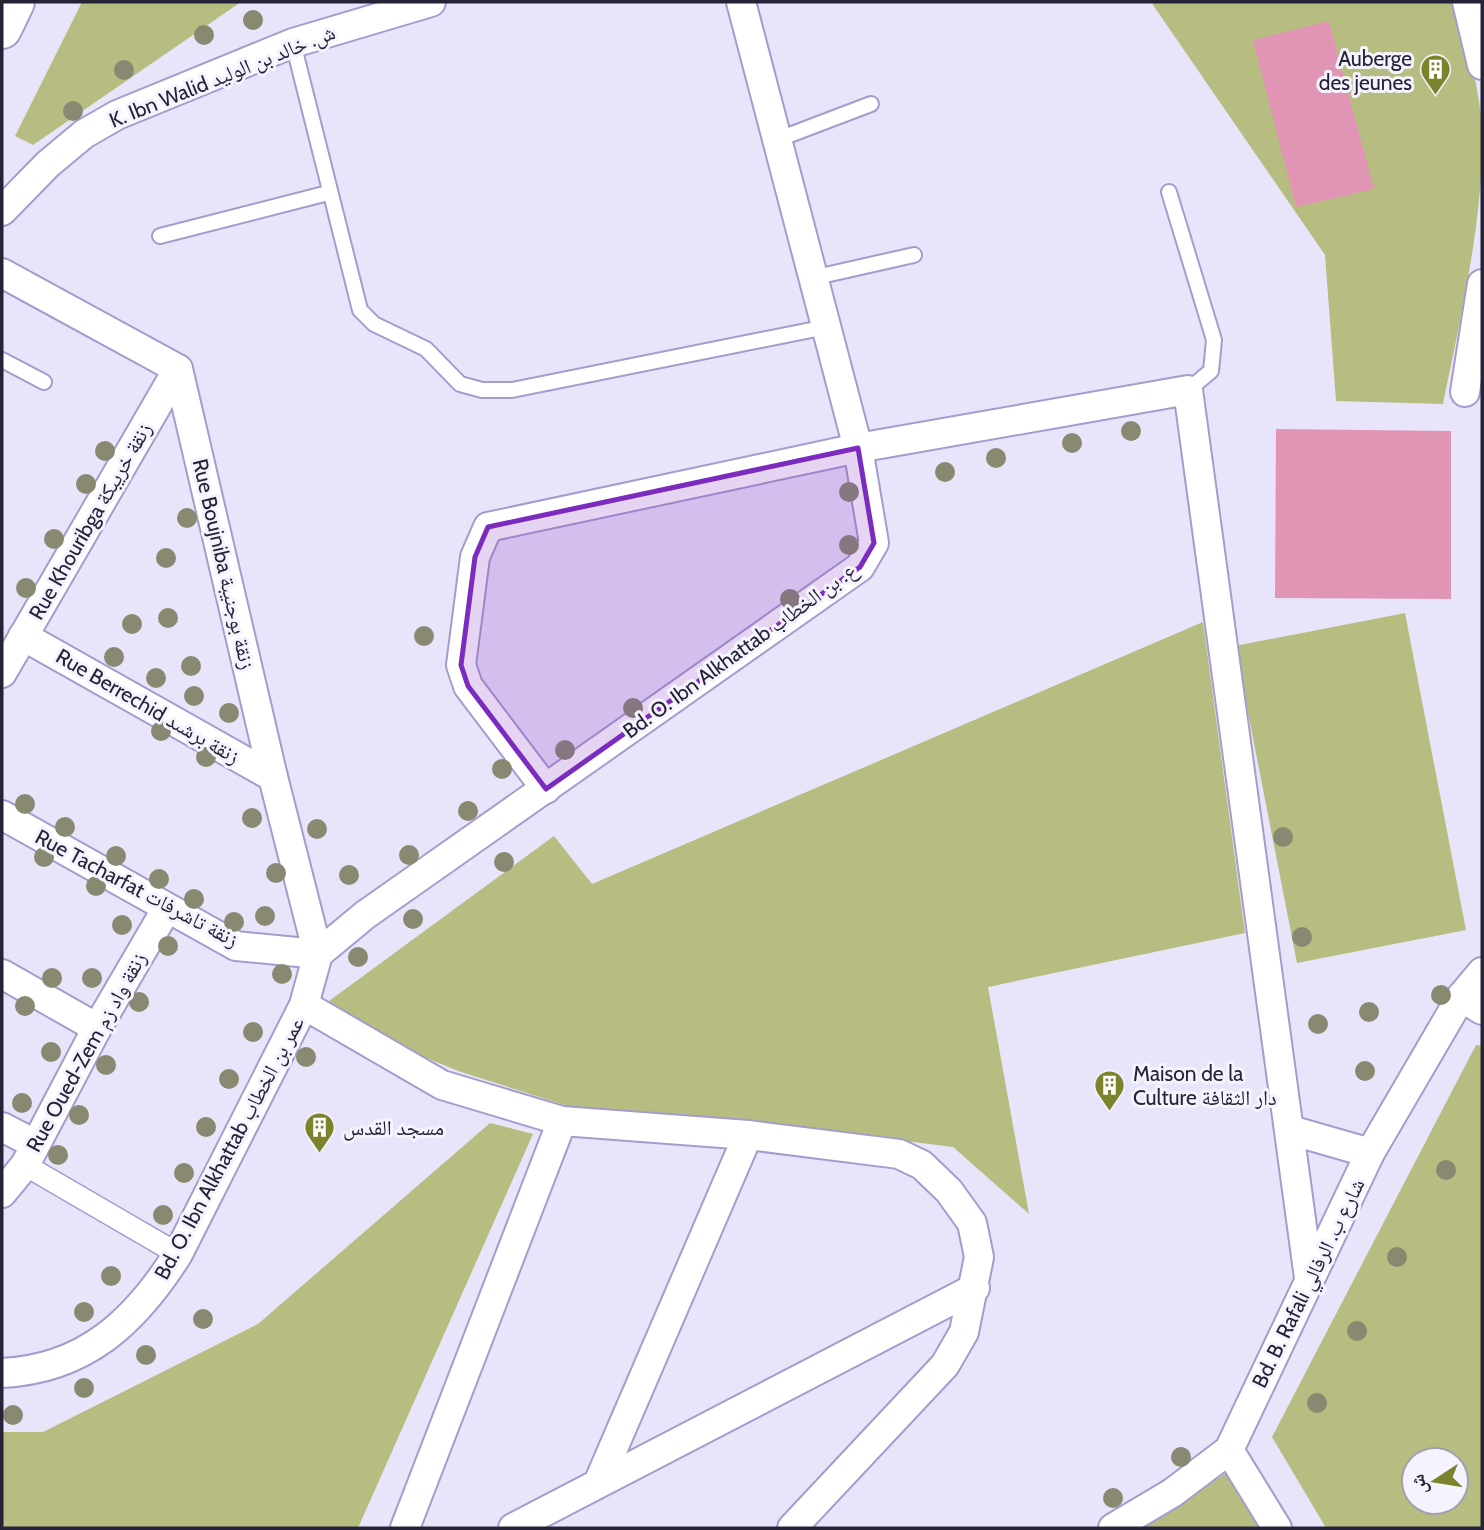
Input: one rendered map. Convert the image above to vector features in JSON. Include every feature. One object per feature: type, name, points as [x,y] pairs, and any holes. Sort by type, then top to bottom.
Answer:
[{"type":"main road","points":[[2,29],[15,2]]},
{"type":"street","name":"K. Ibn Walid ش. خالد بن الوليد","points":[[2,211],[47,163],[84,134],[117,115],[293,43],[431,2]]},
{"type":"street","name":"Bd. O. Ibn Alkhattab ع. بن الخطاب","points":[[318,954],[365,915],[860,567],[874,543],[858,448],[741,2]]},
{"type":"street","points":[[1467,2],[1482,65]]},
{"type":"street","points":[[2,273],[178,369]]},
{"type":"street","points":[[1465,392],[1482,284]]},
{"type":"street","name":"Rue Khouribga زنقة خريبكة","points":[[2,673],[178,369]]},
{"type":"street","name":"Rue Boujniba زنقة بوجنيبة","points":[[178,369],[273,777],[318,954]]},
{"type":"street","points":[[546,789],[468,686],[461,665],[475,557],[488,527],[858,448],[1188,390],[1309,1278]]},
{"type":"street","name":"Rue Berrechid زنقة برشىد","points":[[23,636],[273,777]]},
{"type":"street","name":"Rue Tacharfat زنقة تاشرفات","points":[[2,815],[236,946],[318,954]]},
{"type":"street","name":"Rue Oued-Zem زنقة واد زم","points":[[2,1193],[30,1155],[97,1028],[167,908]]},
{"type":"street","name":"Bd. O. Ibn Alkhattab عمر بن الخطاب","points":[[2,1373],[32,1372],[68,1360],[104,1340],[137,1310],[178,1254],[304,1005],[318,954]]},
{"type":"street","name":"Bd. B. Rafali شارع ب. الرفالي","points":[[1113,1528],[1172,1493],[1229,1450],[1370,1153],[1472,1003],[1482,972]]},
{"type":"street","points":[[2,974],[97,1028]]},
{"type":"street","points":[[304,1005],[442,1085],[562,1121],[748,1135],[899,1154],[922,1165],[950,1191],[972,1223],[979,1257],[975,1288],[964,1332],[945,1365],[792,1528]]},
{"type":"street","points":[[405,1528],[562,1121]]},
{"type":"street","points":[[2,1127],[30,1155],[178,1254]]},
{"type":"street","points":[[1290,1130],[1370,1153]]},
{"type":"street","points":[[599,1481],[748,1135]]},
{"type":"street","points":[[513,1528],[975,1288]]},
{"type":"street","points":[[1229,1450],[1278,1528]]},
{"type":"lane","points":[[293,43],[328,194],[360,310],[374,324],[426,349],[460,384],[482,390],[512,390],[826,327]]},
{"type":"lane","points":[[779,139],[872,104]]},
{"type":"lane","points":[[1169,192],[1214,340],[1211,371],[1188,390]]},
{"type":"lane","points":[[160,236],[328,194]]},
{"type":"lane","points":[[812,278],[914,254]]},
{"type":"lane","points":[[2,360],[44,382]]},
{"type":"highlighted area","points":[[858,448],[874,543],[860,567],[546,789],[468,686],[461,665],[475,557],[488,527]]},
{"type":"green space","points":[[82,2],[241,2],[33,145],[15,136]]},
{"type":"green space","points":[[1154,2],[1454,2],[1479,100],[1482,166],[1470,269],[1443,404],[1336,401],[1325,255],[1153,5]]},
{"type":"green space","points":[[1405,613],[1466,930],[1297,963],[1235,646]]},
{"type":"green space","points":[[1203,622],[1245,933],[988,987],[1029,1214],[953,1147],[754,1122],[694,1120],[574,1108],[461,1072],[409,1051],[325,1004],[554,836],[592,884]]},
{"type":"green space","points":[[1476,1045],[1482,1046],[1482,1528],[1326,1528],[1272,1437]]},
{"type":"green space","points":[[490,1123],[533,1134],[358,1528],[2,1528],[2,1432],[43,1432],[258,1324]]},
{"type":"green space","points":[[1231,1470],[1259,1528],[1140,1528]]},
{"type":"shaded area","points":[[1329,21],[1374,189],[1296,207],[1253,40]]},
{"type":"shaded area","points":[[1276,429],[1451,431],[1451,599],[1275,598]]},
{"type":"place","name":"Auberge des jeunes","points":[[1435,97]]},
{"type":"place","name":"Maison de la Culture دار الثقافة","points":[[1110,1112]]},
{"type":"place","name":"مسجد القدس","points":[[320,1154]]}]
